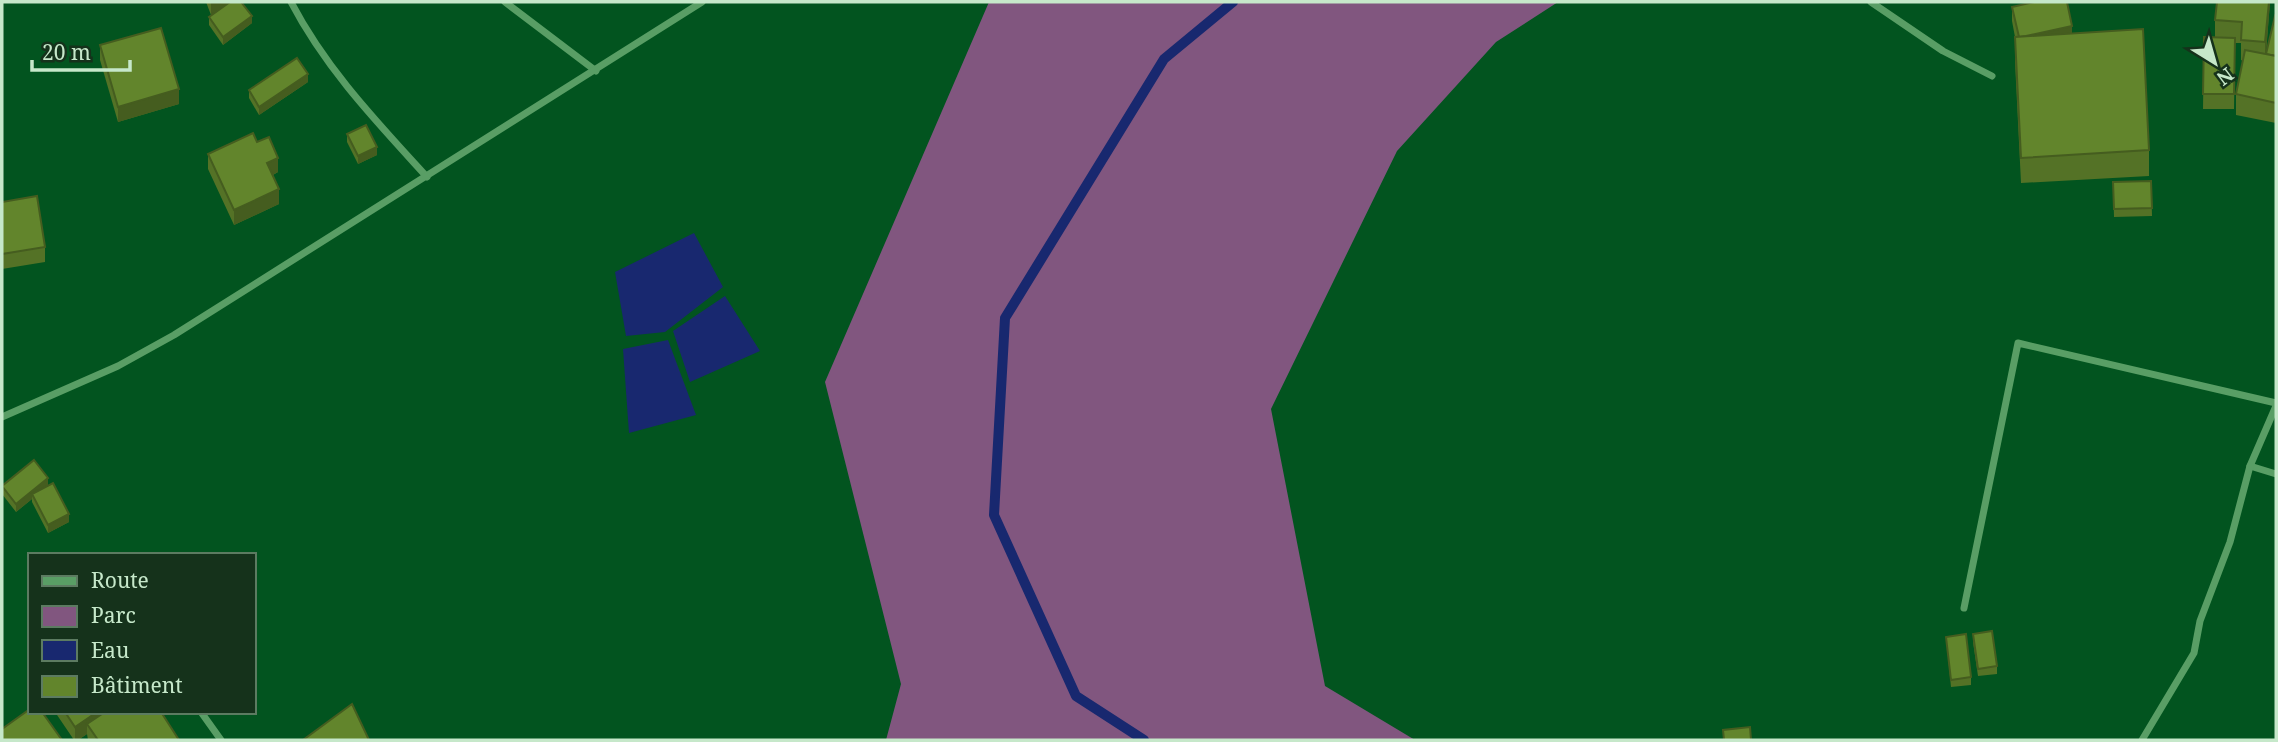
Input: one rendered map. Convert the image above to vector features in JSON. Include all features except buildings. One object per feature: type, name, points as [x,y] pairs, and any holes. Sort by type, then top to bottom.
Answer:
[{"type":"street","points":[[291,2],[310,38],[344,86],[427,177]]},
{"type":"street","points":[[505,2],[596,71]]},
{"type":"street","points":[[2,417],[118,366],[174,335],[702,2]]},
{"type":"street","points":[[1871,2],[1943,51],[1992,76]]},
{"type":"street","points":[[1964,608],[2018,343],[2276,404],[2250,467],[2230,542],[2200,621],[2194,653],[2142,740]]},
{"type":"street","points":[[2250,467],[2276,474]]},
{"type":"street","points":[[202,714],[221,740]]},
{"type":"green space","points":[[989,2],[1558,2],[1496,42],[1397,151],[1271,409],[1325,686],[1415,740],[886,740],[901,684],[825,382]]},
{"type":"water","points":[[694,233],[723,287],[665,332],[626,336],[615,272]]},
{"type":"water","points":[[725,296],[760,351],[690,382],[673,331]]},
{"type":"water","points":[[668,340],[696,415],[629,433],[623,349]]},
{"type":"waterway","points":[[1144,740],[1076,696],[994,515],[1005,318],[1164,59],[1233,2]]}]
